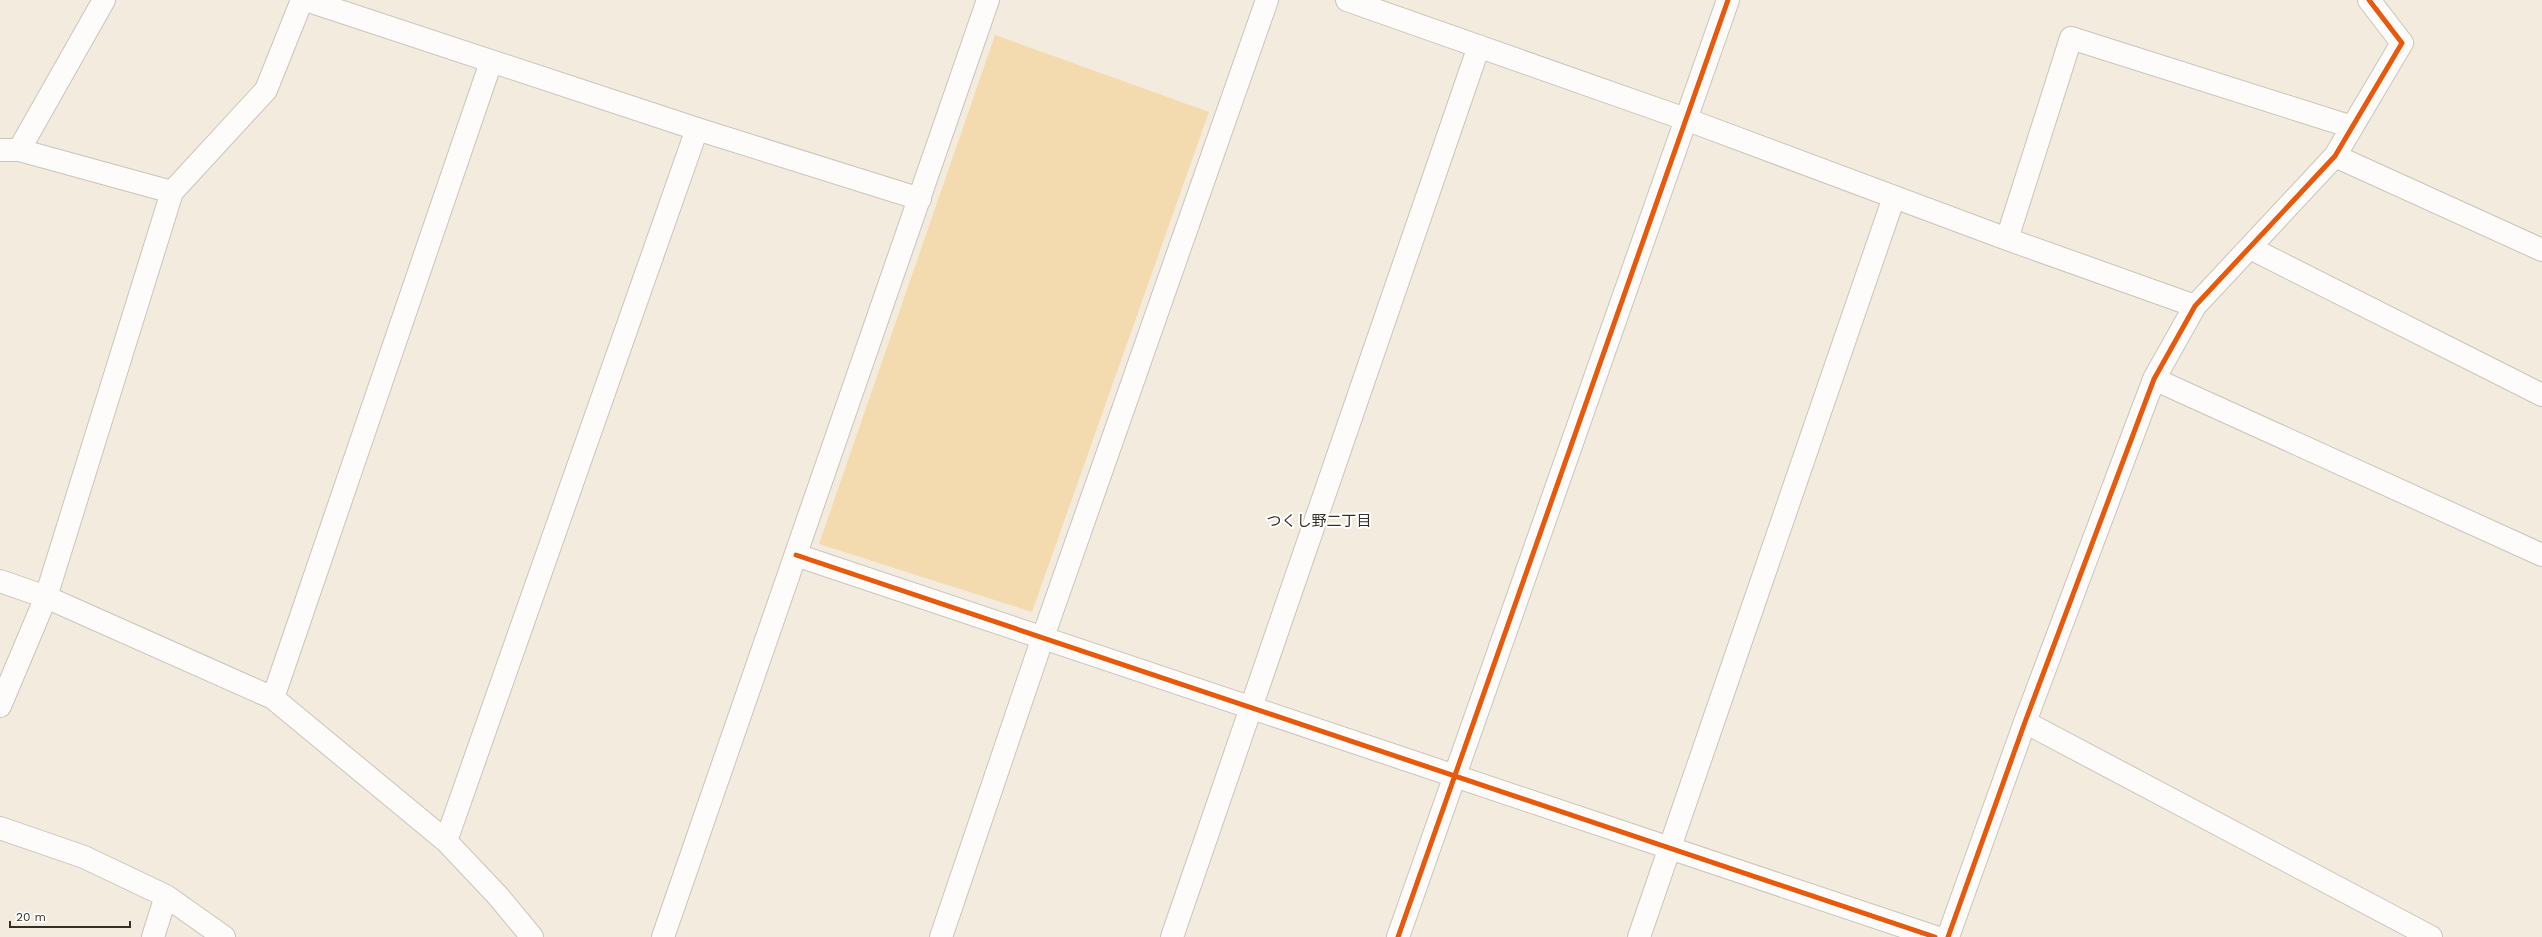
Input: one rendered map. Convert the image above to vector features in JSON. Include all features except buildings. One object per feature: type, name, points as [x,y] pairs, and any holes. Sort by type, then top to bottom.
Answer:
[{"type":"street","points":[[104,0],[9,150],[172,192]]},
{"type":"street","points":[[0,706],[46,597],[172,192],[266,90],[302,0]]},
{"type":"street","points":[[306,0],[491,62],[920,199]]},
{"type":"street","points":[[663,937],[988,0]]},
{"type":"street","points":[[941,937],[1043,637],[1267,0]]},
{"type":"street","points":[[1347,0],[1688,120],[2007,239],[2195,306]]},
{"type":"street","points":[[1398,937],[1688,120],[1728,0]]},
{"type":"street","points":[[1948,937],[2025,722],[2154,379],[2195,306],[2334,156],[2402,43],[2369,0]]},
{"type":"street","points":[[2007,239],[2071,38],[2352,127]]},
{"type":"street","points":[[1172,937],[1480,46]]},
{"type":"street","points":[[273,698],[491,62]]},
{"type":"street","points":[[446,842],[698,129]]},
{"type":"street","points":[[2334,156],[2540,243]]},
{"type":"street","points":[[1639,937],[1671,848],[1894,197]]},
{"type":"street","points":[[2250,248],[2542,395]]},
{"type":"street","points":[[2154,379],[2542,555]]},
{"type":"street","points":[[796,555],[1455,774],[1935,937]]},
{"type":"street","points":[[0,581],[46,597],[273,698],[446,842],[498,896],[532,937]]},
{"type":"street","points":[[2025,722],[2431,937]]},
{"type":"street","points":[[0,828],[84,856],[166,896],[224,937]]},
{"type":"street","points":[[153,937],[166,896]]},
{"type":"shaded area","points":[[995,35],[1209,112],[1032,612],[819,544]]},
{"type":"cycle path","points":[[1398,937],[1728,0]]},
{"type":"cycle path","points":[[1948,937],[2025,722],[2154,379],[2195,306],[2335,156],[2402,43],[2369,0]]},
{"type":"cycle path","points":[[796,555],[1935,937]]},
{"type":"district","name":"つくし野二丁目","points":[[1319,521]]}]
